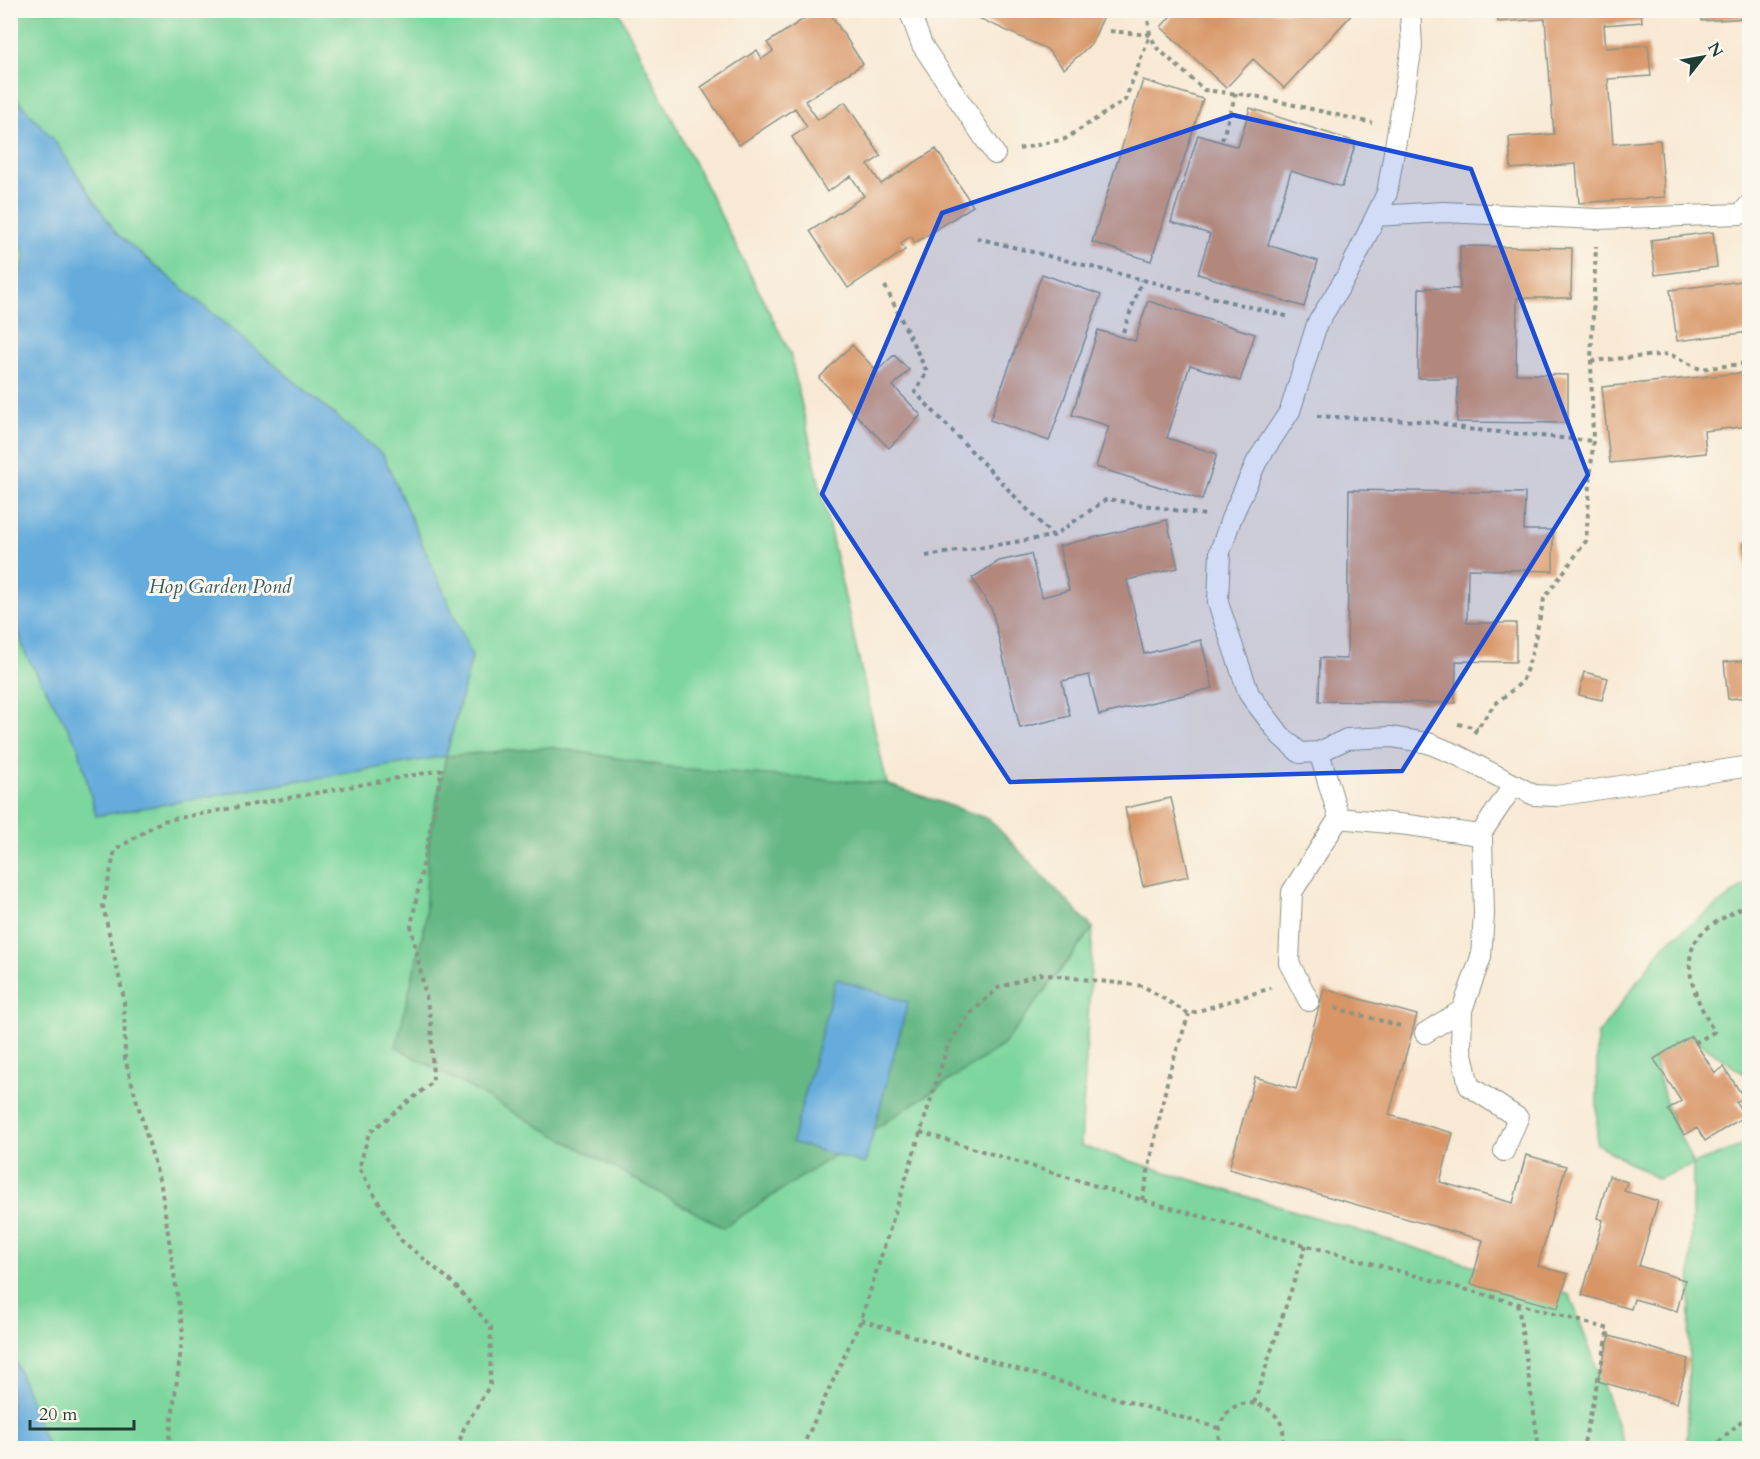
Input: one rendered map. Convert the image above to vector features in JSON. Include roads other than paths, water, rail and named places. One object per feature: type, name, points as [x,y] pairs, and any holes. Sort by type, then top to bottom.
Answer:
[{"type":"lane","points":[[909,10],[922,45],[995,154]]},
{"type":"lane","points":[[1410,10],[1412,47],[1387,193],[1349,272],[1317,324],[1290,411],[1257,461],[1231,519],[1220,552],[1218,603],[1249,694],[1281,736],[1300,753],[1319,752],[1347,740],[1391,737],[1428,743],[1458,755],[1534,795],[1556,796],[1749,766]]},
{"type":"lane","points":[[1376,216],[1443,212],[1598,219],[1741,214],[1749,204]]},
{"type":"lane","points":[[1309,1001],[1289,963],[1292,892],[1339,818],[1319,752]]},
{"type":"lane","points":[[1480,836],[1514,786]]},
{"type":"lane","points":[[1339,818],[1480,836]]},
{"type":"lane","points":[[1480,836],[1482,839],[1484,914],[1481,957],[1462,1010],[1461,1049],[1468,1086],[1518,1118],[1504,1151]]},
{"type":"lane","points":[[1425,1033],[1462,1010]]},
{"type":"water","name":"Hop Garden Pond","points":[[10,92],[54,140],[116,233],[383,455],[472,656],[446,756],[96,816],[78,746],[25,653],[11,606],[10,276],[18,277],[26,255],[11,227]]},
{"type":"water","points":[[836,979],[908,1002],[865,1164],[792,1142]]},
{"type":"water","points":[[11,1350],[48,1448],[11,1448]]}]
